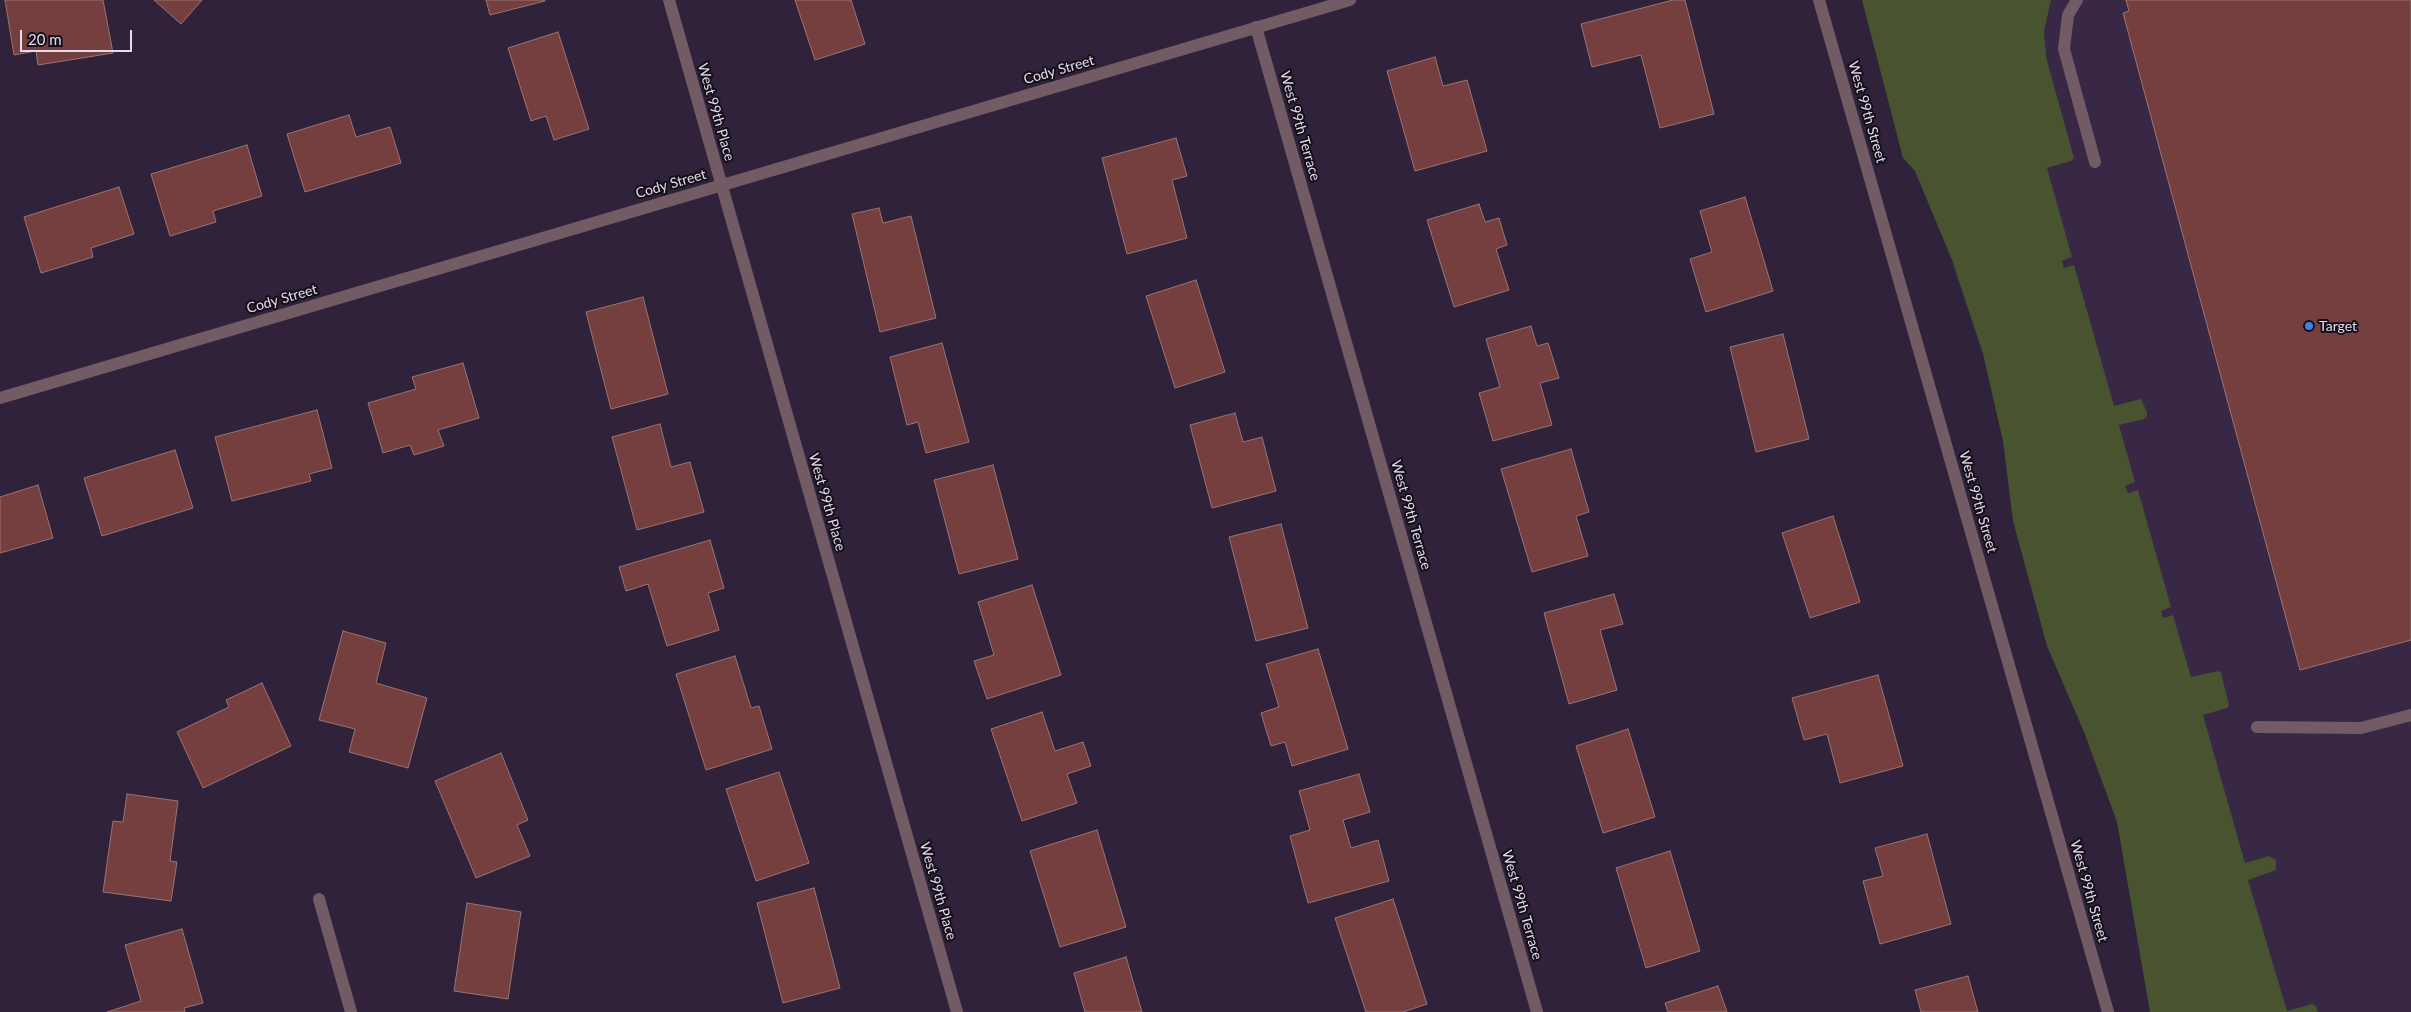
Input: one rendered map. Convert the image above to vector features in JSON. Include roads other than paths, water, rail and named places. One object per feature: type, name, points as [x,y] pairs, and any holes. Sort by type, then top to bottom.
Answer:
[{"type":"street","name":"West 99th Place","points":[[669,0],[957,1012]]},
{"type":"street","name":"Cody Street","points":[[0,398],[1350,0]]},
{"type":"street","name":"West 99th Street","points":[[1819,0],[2108,1012]]},
{"type":"street","points":[[2077,0],[2068,14],[2064,50],[2095,162]]},
{"type":"street","name":"West 99th Terrace","points":[[1256,27],[1537,1012]]},
{"type":"street","points":[[2257,727],[2362,728],[2411,715]]},
{"type":"street","points":[[319,899],[351,1012]]},
{"type":"place","name":"Target","points":[[2309,326]]}]
